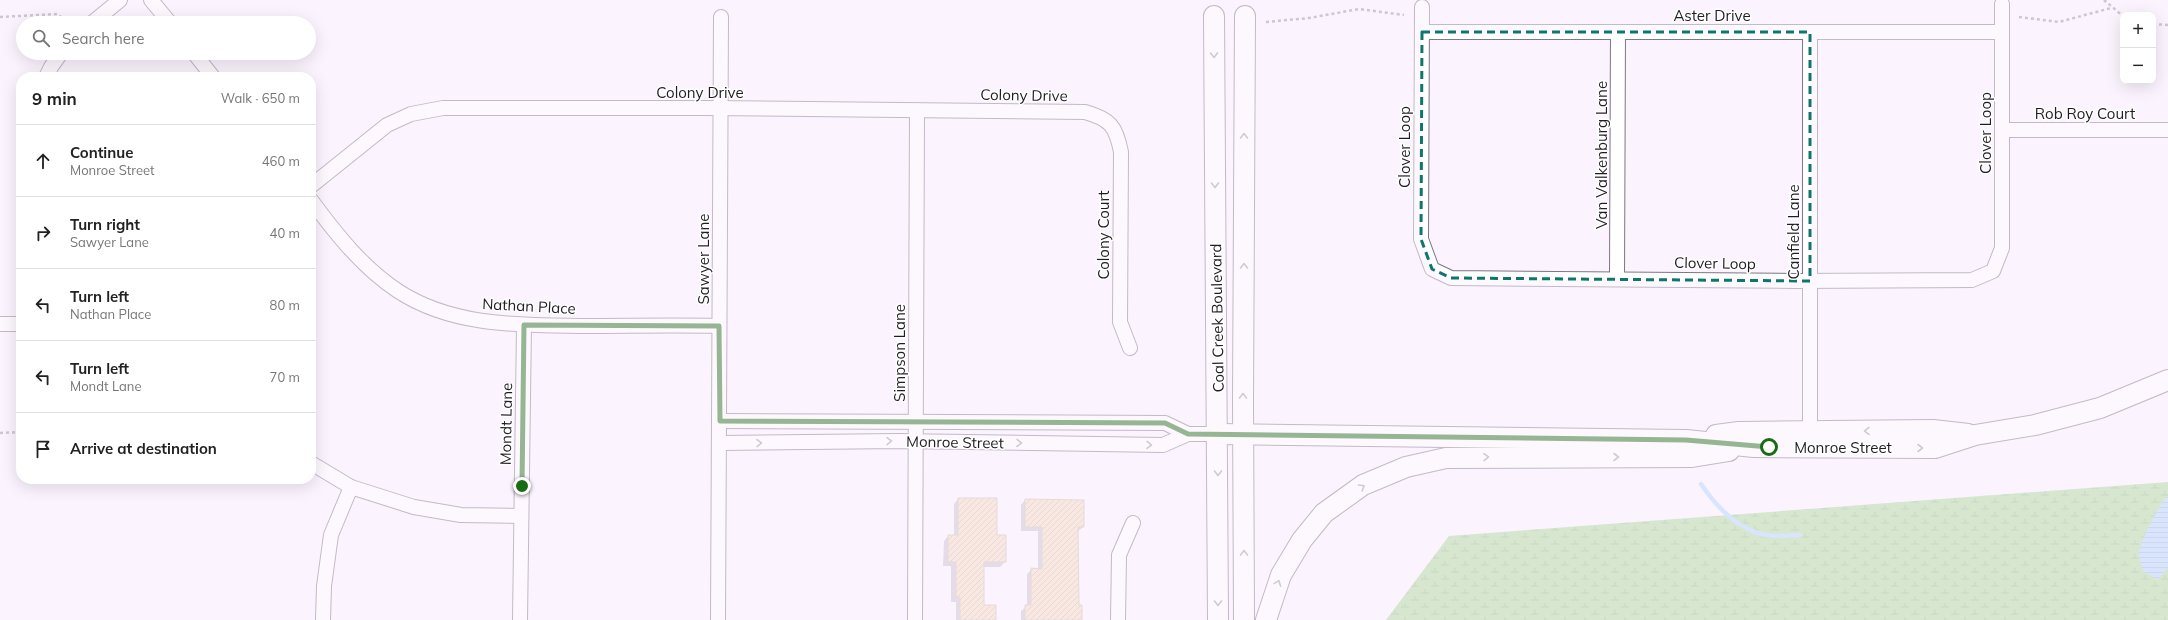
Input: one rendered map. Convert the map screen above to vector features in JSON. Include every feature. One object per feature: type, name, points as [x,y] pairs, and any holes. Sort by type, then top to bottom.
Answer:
[{"type":"main road","name":"Coal Creek Boulevard","points":[[1214,16],[1218,434],[1218,620]]},
{"type":"main road","name":"Coal Creek Boulevard","points":[[1244,620],[1243,435],[1245,16]]},
{"type":"main road","name":"Monroe Street","points":[[1218,434],[1686,440],[1754,447],[1935,448],[1976,435],[2035,424],[2100,408],[2168,380]]},
{"type":"main road","name":"Monroe Street","points":[[1686,440],[1739,432],[1933,430],[1976,435]]},
{"type":"main road","points":[[1266,620],[1281,576],[1302,540],[1324,513],[1363,485],[1406,467],[1446,458],[1692,458],[1754,447]]},
{"type":"street","points":[[101,16],[120,0]]},
{"type":"street","points":[[151,0],[164,16]]},
{"type":"street","name":"Clover Loop","points":[[1422,6],[1421,238],[1432,269],[1451,278],[1810,281],[1972,280],[1993,271],[2002,248],[2002,4]]},
{"type":"street","name":"Sawyer Lane","points":[[718,620],[721,17]]},
{"type":"street","name":"Aster Drive","points":[[1422,32],[2002,32]]},
{"type":"street","name":"Van Valkenburg Lane","points":[[1617,279],[1618,32]]},
{"type":"street","name":"Canfield Lane","points":[[1810,32],[1810,431]]},
{"type":"street","points":[[48,72],[56,60]]},
{"type":"street","points":[[200,60],[209,72]]},
{"type":"street","name":"Colony Drive","points":[[316,182],[388,125],[411,114],[443,108],[721,108],[1084,112],[1099,116],[1110,123]]},
{"type":"street","name":"Simpson Lane","points":[[915,620],[917,111]]},
{"type":"street","name":"Colony Court","points":[[1110,123],[1118,136],[1121,152],[1120,322],[1130,348]]},
{"type":"street","name":"Rob Roy Court","points":[[2002,130],[2168,130]]},
{"type":"street","name":"Nathan Place","points":[[316,206],[365,266],[399,292],[438,310],[478,321],[524,325],[719,326]]},
{"type":"street","points":[[0,324],[16,324]]},
{"type":"street","name":"Mondt Lane","points":[[520,620],[524,325]]},
{"type":"street","name":"Monroe Street","points":[[720,421],[1165,423],[1188,434]]},
{"type":"street","name":"Monroe Street","points":[[720,443],[915,442],[1163,445],[1188,434],[1218,434]]},
{"type":"street","points":[[316,466],[351,487],[414,507],[461,515],[521,516]]},
{"type":"street","points":[[323,620],[324,586],[332,535],[351,487]]},
{"type":"street","points":[[1118,620],[1118,555],[1133,523]]},
{"type":"path","points":[[2104,0],[2120,14]]},
{"type":"path","points":[[2019,17],[2059,22],[2112,8]]},
{"type":"path","points":[[1266,22],[1309,18],[1359,9],[1404,16]]},
{"type":"path","points":[[19,16],[57,14],[60,16]]},
{"type":"path","points":[[0,17],[16,16]]},
{"type":"path","points":[[2156,24],[2168,25]]},
{"type":"path","points":[[0,433],[16,432]]},
{"type":"highlighted area","points":[[1422,32],[1810,32],[1810,281],[1451,278],[1432,269],[1421,239]]},
{"type":"green space","points":[[2168,482],[2168,620],[1386,620],[1449,536]]},
{"type":"water","points":[[2168,496],[2168,567],[2158,580],[2143,571],[2139,553],[2151,523]]},
{"type":"building","points":[[958,498],[997,498],[997,535],[1006,535],[1006,562],[984,562],[984,605],[996,605],[996,620],[960,620],[960,597],[956,597],[956,562],[948,562],[948,535],[958,535]]},
{"type":"building","points":[[1025,499],[1084,500],[1084,527],[1078,527],[1079,605],[1082,605],[1082,620],[1025,620],[1025,605],[1031,605],[1031,568],[1042,569],[1042,527],[1025,527]]},
{"type":"waterway","points":[[1701,484],[1714,501],[1729,516],[1746,528],[1770,536],[1800,535]]},
{"type":"route","points":[[522,486],[524,325],[719,326],[720,421],[1165,423],[1188,434],[1686,440],[1754,447],[1769,447]]}]
